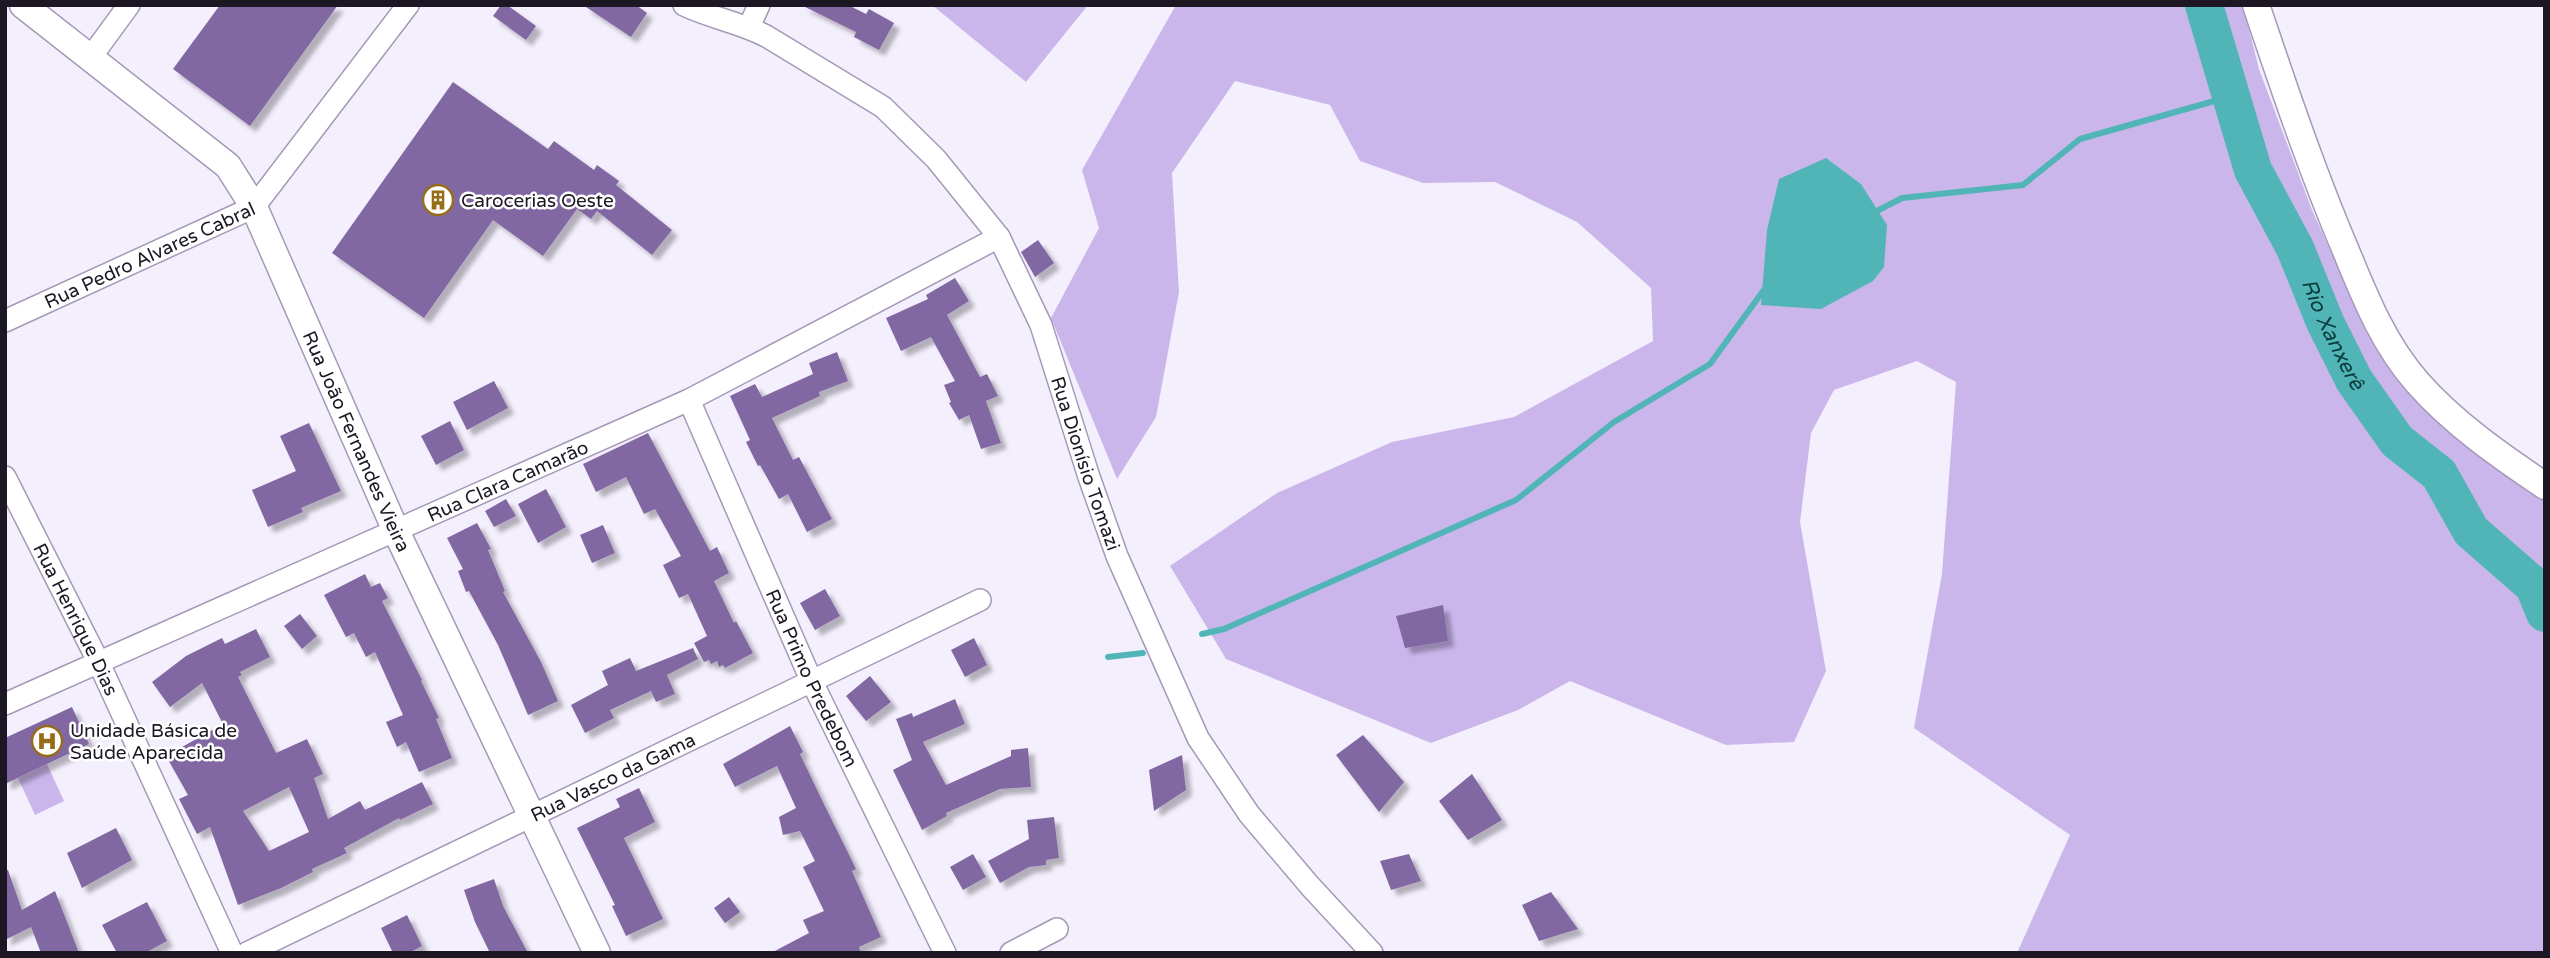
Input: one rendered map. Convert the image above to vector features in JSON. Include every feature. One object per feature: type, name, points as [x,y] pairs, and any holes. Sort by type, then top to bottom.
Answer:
[{"type":"street","name":"Rua João Fernandes Vieira","points":[[23,5],[228,166],[254,207],[396,531],[597,953]]},
{"type":"street","points":[[90,57],[129,5]]},
{"type":"street","name":"Rua Pedro Alvares Cabral","points":[[5,321],[254,207],[408,5]]},
{"type":"street","name":"Rua Dionísio Tomazi","points":[[684,5],[709,17],[749,27]]},
{"type":"street","name":"Rua Dionísio Tomazi","points":[[727,5],[749,27],[883,107],[936,159],[999,237],[1041,325],[1117,556],[1198,738],[1249,814],[1372,953]]},
{"type":"street","points":[[749,27],[759,5]]},
{"type":"street","points":[[2256,5],[2297,128],[2337,232],[2374,317],[2390,345],[2415,380],[2437,404],[2500,456],[2545,486]]},
{"type":"street","name":"Rua Clara Camarão","points":[[5,704],[689,400],[999,237]]},
{"type":"street","name":"Rua Primo Predebom","points":[[689,400],[811,681],[945,953]]},
{"type":"street","name":"Rua Henrique Dias","points":[[5,477],[97,661],[232,953]]},
{"type":"street","name":"Rua Vasco da Gama","points":[[247,953],[980,600]]},
{"type":"street","points":[[1011,953],[1057,929]]},
{"type":"shaded area","points":[[932,5],[1088,5],[1026,82]]},
{"type":"shaded area","points":[[1176,5],[2243,5],[2259,69],[2312,210],[2367,331],[2545,498],[2545,953],[2017,953],[2070,835],[1914,728],[1942,574],[1956,382],[1917,361],[1834,390],[1811,433],[1800,522],[1826,671],[1794,742],[1726,745],[1570,681],[1518,710],[1431,743],[1226,659],[1170,566],[1277,493],[1392,442],[1514,417],[1653,341],[1651,288],[1577,222],[1495,182],[1423,183],[1360,161],[1330,105],[1235,81],[1172,173],[1179,292],[1156,417],[1117,479],[1051,318],[1099,228],[1082,170]]},
{"type":"shaded area","points":[[47,764],[64,801],[35,815],[18,778]]},
{"type":"water","points":[[1826,158],[1861,184],[1887,225],[1884,267],[1873,281],[1821,309],[1761,305],[1767,230],[1779,179]]},
{"type":"building","points":[[220,5],[338,5],[250,126],[173,69]]},
{"type":"building","points":[[501,5],[507,5],[536,26],[526,40],[493,16]]},
{"type":"building","points":[[583,5],[636,5],[647,13],[631,37]]},
{"type":"building","points":[[801,5],[848,5],[866,14],[869,9],[894,23],[879,50],[854,37],[856,32]]},
{"type":"building","name":"Carocerias Oeste","points":[[453,82],[548,149],[554,141],[594,170],[597,165],[619,181],[616,185],[672,230],[652,255],[597,211],[591,219],[577,209],[543,256],[493,220],[424,318],[332,253]]},
{"type":"building","points":[[1038,240],[1054,263],[1035,277],[1021,252]]},
{"type":"building","points":[[955,278],[969,301],[947,315],[980,377],[987,374],[998,396],[986,401],[1001,443],[981,449],[969,415],[959,420],[949,403],[951,402],[944,385],[955,381],[931,337],[901,351],[886,318],[928,299],[926,295]]},
{"type":"building","points":[[837,352],[848,381],[819,392],[820,396],[772,418],[793,460],[799,457],[832,519],[807,532],[788,494],[779,499],[760,465],[758,466],[746,442],[750,440],[730,396],[755,384],[762,397],[813,374],[809,363]]},
{"type":"building","points":[[494,381],[508,408],[467,430],[453,402]]},
{"type":"building","points":[[450,421],[464,450],[436,465],[421,436]]},
{"type":"building","points":[[309,423],[341,491],[301,508],[303,512],[268,527],[252,490],[296,471],[280,436]]},
{"type":"building","points":[[648,433],[710,551],[717,547],[729,573],[714,581],[734,623],[736,621],[753,653],[725,668],[723,665],[719,667],[717,661],[711,664],[709,660],[704,662],[694,643],[707,636],[688,594],[679,598],[663,565],[681,556],[655,509],[644,514],[626,477],[596,492],[583,464]]},
{"type":"building","points":[[546,489],[566,527],[538,543],[518,504]]},
{"type":"building","points":[[506,499],[516,516],[494,527],[485,511]]},
{"type":"building","points":[[477,523],[491,549],[488,550],[505,591],[503,592],[541,662],[558,701],[528,715],[498,645],[469,591],[466,592],[458,571],[463,569],[447,538]]},
{"type":"building","points":[[603,525],[615,553],[592,563],[580,535]]},
{"type":"building","points":[[365,574],[371,587],[380,583],[388,598],[382,601],[439,718],[436,719],[452,758],[419,772],[406,742],[397,747],[386,722],[403,715],[375,652],[366,657],[354,633],[346,637],[324,595]]},
{"type":"building","points":[[825,589],[840,616],[815,630],[800,603]]},
{"type":"building","points":[[1443,605],[1448,641],[1405,648],[1396,616]]},
{"type":"building","points":[[300,614],[317,636],[302,649],[284,626]]},
{"type":"building","points":[[256,629],[270,657],[240,672],[242,675],[238,677],[276,753],[307,739],[323,774],[314,778],[328,819],[360,801],[365,810],[422,782],[433,804],[400,820],[399,818],[344,848],[347,853],[312,869],[313,872],[238,905],[210,827],[197,834],[179,799],[188,795],[166,756],[223,724],[202,683],[170,707],[152,682],[186,656],[222,638],[225,644]],"holes":[[[289,787],[309,832],[269,851],[243,811]]]},
{"type":"building","points":[[974,638],[987,665],[965,677],[951,650]]},
{"type":"building","points":[[693,648],[698,659],[667,675],[675,694],[656,702],[651,691],[610,710],[614,718],[585,733],[571,705],[608,685],[602,671],[630,658],[636,671]]},
{"type":"building","points":[[870,676],[891,702],[866,721],[846,696]]},
{"type":"building","points":[[955,699],[965,724],[923,742],[946,785],[1011,756],[1011,750],[1028,748],[1031,787],[1000,789],[946,813],[947,816],[922,830],[893,770],[912,760],[896,719],[912,713],[913,717]]},
{"type":"building","name":"Unidade Básica de Saúde Aparecida","points":[[72,707],[89,744],[5,784],[5,738]]},
{"type":"building","points":[[790,726],[803,752],[800,754],[856,869],[852,871],[881,937],[859,947],[861,953],[771,953],[809,933],[803,920],[824,911],[803,867],[815,861],[800,831],[783,835],[779,817],[796,808],[777,766],[735,787],[723,764]]},
{"type":"building","points":[[1363,735],[1404,782],[1379,812],[1336,755]]},
{"type":"building","points":[[1182,755],[1186,790],[1154,811],[1149,770]]},
{"type":"building","points":[[1472,774],[1502,820],[1468,840],[1439,801]]},
{"type":"building","points":[[639,788],[655,822],[624,838],[663,919],[626,936],[612,906],[615,905],[577,828],[620,807],[616,799]]},
{"type":"building","points":[[1054,817],[1059,858],[1046,860],[1046,865],[1029,867],[1000,883],[988,861],[1029,839],[1027,820]]},
{"type":"building","points":[[116,828],[132,860],[82,888],[67,853]]},
{"type":"building","points":[[973,854],[986,877],[963,890],[950,867]]},
{"type":"building","points":[[1409,854],[1421,881],[1391,890],[1380,861]]},
{"type":"building","points":[[5,870],[8,870],[22,910],[55,891],[79,953],[41,953],[31,927],[5,940]]},
{"type":"building","points":[[494,879],[503,906],[528,953],[490,953],[475,922],[464,890]]},
{"type":"building","points":[[1551,892],[1578,929],[1539,941],[1522,905]]},
{"type":"building","points":[[729,897],[740,912],[725,923],[714,908]]},
{"type":"building","points":[[147,902],[167,941],[145,953],[117,953],[102,925]]},
{"type":"building","points":[[407,915],[422,946],[409,953],[393,953],[381,928]]},
{"type":"waterway","name":"Rio Xanxerê","points":[[2204,5],[2253,170],[2295,248],[2325,322],[2354,380],[2397,441],[2439,474],[2471,531],[2534,586],[2545,613]]},
{"type":"waterway","points":[[1873,213],[1902,198],[2023,185],[2080,139],[2232,96]]},
{"type":"waterway","points":[[1202,634],[1224,629],[1516,500],[1614,422],[1710,364],[1766,287]]},
{"type":"waterway","points":[[1108,657],[1143,653]]},
{"type":"place","name":"Carocerias Oeste","points":[[438,200]]},
{"type":"place","name":"Unidade Básica de Saúde Aparecida","points":[[47,741]]}]
